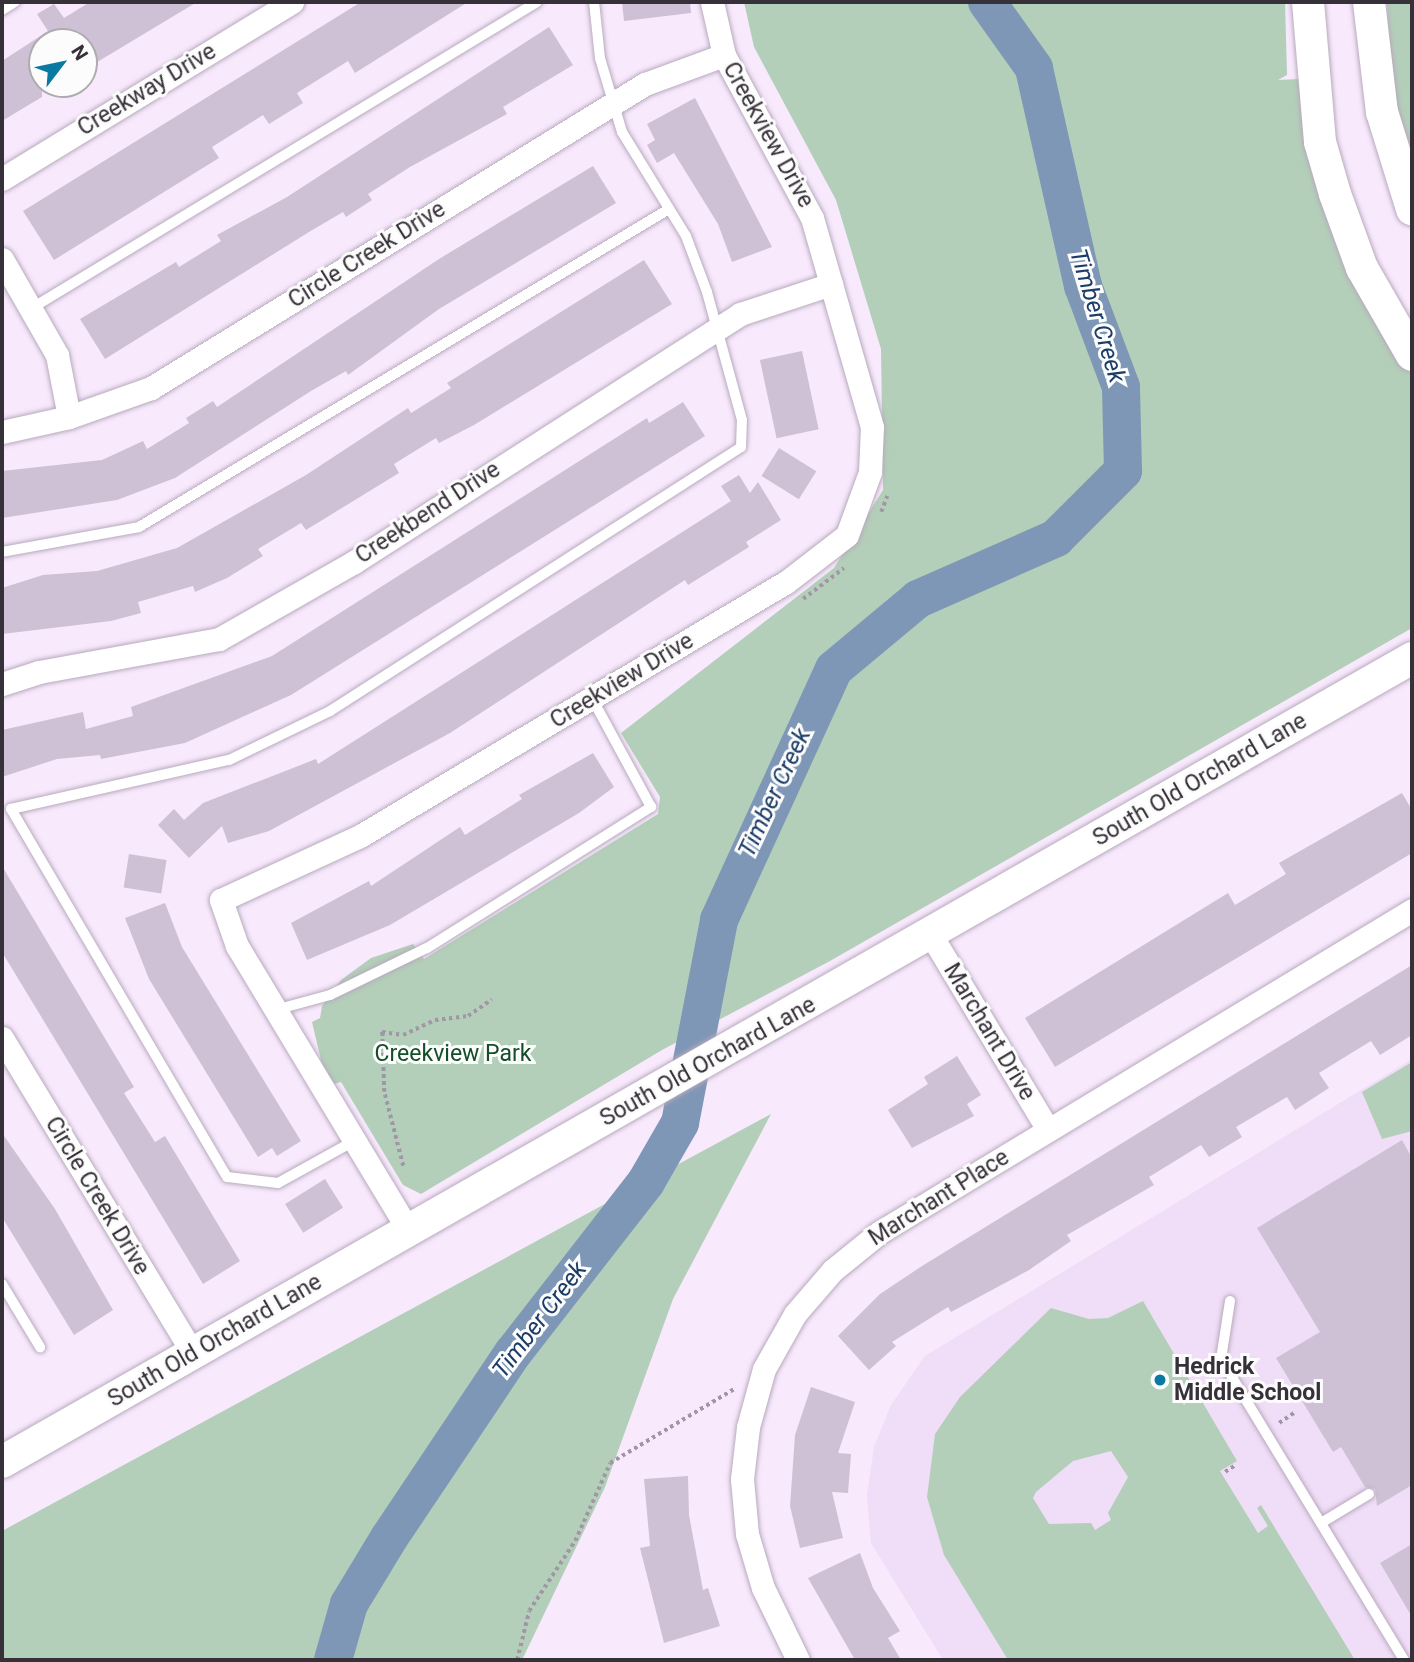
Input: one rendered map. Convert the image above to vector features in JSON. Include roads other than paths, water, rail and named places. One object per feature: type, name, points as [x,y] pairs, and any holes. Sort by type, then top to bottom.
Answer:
[{"type":"street","name":"Creekway Drive","points":[[2,179],[292,2]]},
{"type":"street","name":"Creekview Drive","points":[[409,1231],[237,946],[221,900],[360,836],[593,700],[785,583],[847,536],[870,472],[872,427],[812,218],[724,55],[712,2]]},
{"type":"street","points":[[1308,2],[1312,88],[1323,155],[1362,268],[1412,355]]},
{"type":"street","points":[[1369,2],[1381,112],[1412,209]]},
{"type":"street","name":"Circle Creek Drive","points":[[2,432],[69,417],[150,388],[645,84],[724,55]]},
{"type":"street","points":[[2,259],[57,355],[69,417]]},
{"type":"street","name":"Creekbend Drive","points":[[2,684],[219,639],[354,562],[717,327],[765,304],[831,284]]},
{"type":"street","name":"South Old Orchard Lane","points":[[2,1462],[774,1025],[1412,658]]},
{"type":"street","name":"Marchant Place","points":[[798,1660],[763,1588],[747,1534],[742,1479],[748,1427],[764,1369],[795,1314],[833,1270],[880,1232],[1412,910]]},
{"type":"street","name":"Marchant Drive","points":[[931,935],[1048,1130]]},
{"type":"street","name":"Circle Creek Drive","points":[[2,1038],[193,1354]]},
{"type":"lane","points":[[2,10],[15,2]]},
{"type":"lane","points":[[32,308],[537,2]]},
{"type":"lane","points":[[354,1141],[278,1183],[227,1177],[6,811],[229,760],[330,711],[741,447],[743,420],[717,327],[686,236],[622,132],[600,58],[594,2]]},
{"type":"lane","points":[[2,551],[139,527],[669,209]]},
{"type":"lane","points":[[275,1010],[330,995],[427,948],[650,807],[593,700]]},
{"type":"lane","points":[[3,1290],[40,1347]]},
{"type":"lane","points":[[1230,1301],[1221,1359],[1404,1660]]},
{"type":"lane","points":[[1321,1523],[1369,1494]]},
{"type":"waterway","name":"Timber Creek","points":[[333,1660],[349,1604],[389,1538],[513,1353],[646,1182],[680,1123],[719,920],[834,669],[918,599],[1056,538],[1123,471],[1121,387],[1083,286],[1034,68],[987,2]]},
{"type":"place","name":"Hedrick Middle School","points":[[1160,1380]]},
{"type":"park label","name":"Creekview Park","points":[[453,1054]]}]
